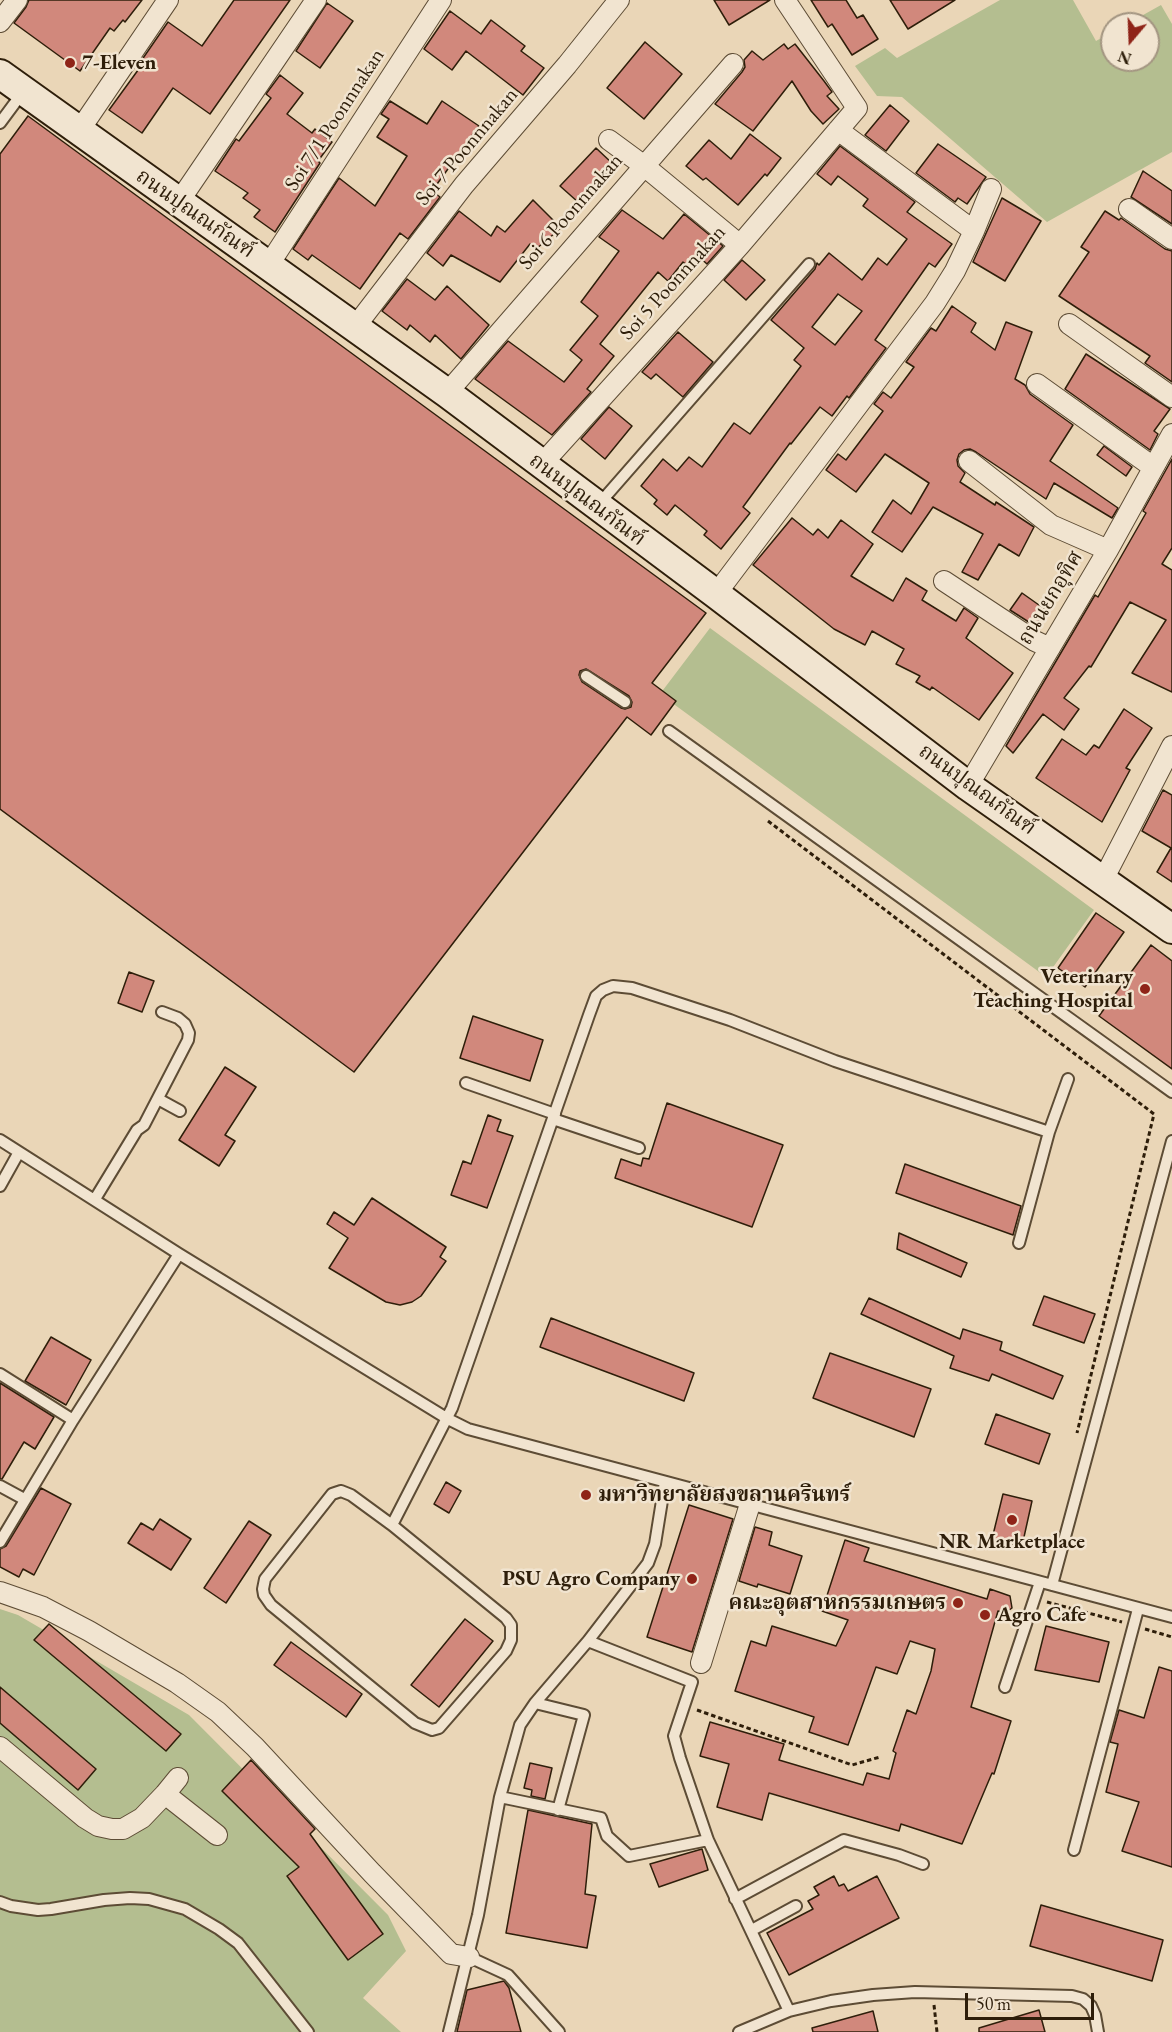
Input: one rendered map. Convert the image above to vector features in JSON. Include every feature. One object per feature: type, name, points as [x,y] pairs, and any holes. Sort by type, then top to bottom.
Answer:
[{"type":"street","points":[[0,22],[17,0]]},
{"type":"street","points":[[79,131],[168,0]]},
{"type":"street","points":[[178,203],[316,0]]},
{"type":"street","name":"Soi 7/1 Poonnnakan","points":[[268,266],[441,0]]},
{"type":"street","name":"Soi 7 Poonnnakan","points":[[355,327],[464,185],[567,65],[619,0]]},
{"type":"street","name":"Soi 5 Poonnnakan","points":[[542,465],[740,245],[857,108],[785,0]]},
{"type":"street","name":"Soi 6 Poonnnakan","points":[[447,393],[733,64]]},
{"type":"street","name":"ถนนปุณณกัณฑ์","points":[[0,74],[447,393],[968,786],[1172,928]]},
{"type":"street","points":[[838,130],[974,231]]},
{"type":"street","points":[[609,140],[740,245]]},
{"type":"street","points":[[716,594],[935,303],[955,271],[991,189]]},
{"type":"street","points":[[1129,209],[1172,239]]},
{"type":"street","points":[[1069,324],[1172,397]]},
{"type":"street","points":[[1037,384],[1153,467]]},
{"type":"street","name":"ถนนยกอุทิศ","points":[[968,786],[1108,550],[1172,434]]},
{"type":"street","points":[[969,461],[1051,525],[1108,550]]},
{"type":"street","points":[[944,581],[1035,641],[1050,648]]},
{"type":"street","points":[[1103,880],[1172,746]]},
{"type":"street","points":[[701,1663],[750,1504]]},
{"type":"street","points":[[0,1592],[43,1607],[89,1631],[177,1683],[218,1712],[255,1747],[451,1954],[469,1958]]},
{"type":"street","points":[[0,1747],[85,1818],[105,1828],[123,1829],[142,1818],[178,1778]]},
{"type":"street","points":[[165,1794],[217,1835]]},
{"type":"lane","points":[[0,123],[24,91]]},
{"type":"lane","points":[[596,506],[809,264]]},
{"type":"lane","points":[[586,676],[625,702]]},
{"type":"lane","points":[[669,731],[1172,1092]]},
{"type":"lane","points":[[392,1525],[447,1419],[596,996],[606,988],[619,986],[633,988],[730,1020],[834,1061],[1048,1132]]},
{"type":"lane","points":[[95,1199],[137,1130],[144,1125],[189,1036],[185,1024],[178,1018],[162,1012]]},
{"type":"lane","points":[[1019,1243],[1048,1132],[1068,1079]]},
{"type":"lane","points":[[466,1083],[639,1148]]},
{"type":"lane","points":[[158,1100],[180,1111]]},
{"type":"lane","points":[[0,1140],[179,1254],[447,1419],[468,1428],[1172,1617]]},
{"type":"lane","points":[[1052,1586],[1172,1141]]},
{"type":"lane","points":[[0,1186],[19,1152]]},
{"type":"lane","points":[[0,1542],[73,1420],[179,1254]]},
{"type":"lane","points":[[0,1374],[73,1420]]},
{"type":"lane","points":[[449,2032],[469,1958],[500,1797],[520,1725],[535,1703],[636,1580],[652,1554],[665,1482]]},
{"type":"lane","points":[[0,1486],[24,1499]]},
{"type":"lane","points":[[346,1492],[392,1525],[506,1618],[512,1628],[510,1643],[504,1654],[445,1722],[439,1728],[432,1730],[415,1723],[271,1605],[263,1593],[265,1579],[332,1494],[346,1492]]},
{"type":"lane","points":[[1005,1687],[1040,1582]]},
{"type":"lane","points":[[1074,1850],[1138,1609]]},
{"type":"lane","points":[[588,1641],[692,1682],[674,1736],[708,1839],[789,2011]]},
{"type":"lane","points":[[535,1703],[584,1715],[558,1810]]},
{"type":"lane","points":[[500,1797],[601,1818],[607,1836],[629,1856],[708,1839]]},
{"type":"lane","points":[[735,1899],[844,1840],[923,1864]]},
{"type":"lane","points":[[0,1902],[24,1909],[45,1910],[130,1898],[149,1899],[184,1909],[238,1943],[308,2032]]},
{"type":"lane","points":[[752,1930],[796,1906]]},
{"type":"lane","points":[[469,1958],[508,1975],[559,2032]]},
{"type":"lane","points":[[739,2032],[789,2011],[831,2001],[915,1992],[1078,1997],[1087,2002],[1095,2015],[1098,2032]]},
{"type":"path","points":[[766,820],[1154,1114],[1076,1437]]},
{"type":"path","points":[[684,1705],[852,1765],[880,1757]]},
{"type":"path","points":[[926,2004],[945,2005]]},
{"type":"path","points":[[934,2005],[937,2032]]},
{"type":"green space","points":[[1000,0],[1073,0],[1096,41],[1100,39],[1100,72],[1160,72],[1160,12],[1148,12],[1161,5],[1172,24],[1172,152],[1047,222],[902,97],[877,96],[855,66],[885,48],[897,58]]},
{"type":"green space","points":[[710,628],[1094,910],[1046,977],[660,694]]},
{"type":"green space","points":[[0,1609],[18,1615],[189,1715],[388,1915],[406,1951],[363,1998],[401,2032],[0,2032]]},
{"type":"building","points":[[29,0],[142,0],[125,22],[123,20],[114,31],[110,28],[80,71],[14,23]]},
{"type":"building","points":[[234,0],[290,0],[210,114],[173,88],[142,133],[109,110],[141,66],[139,64],[168,22],[202,46]]},
{"type":"building","points":[[714,0],[770,0],[729,25]]},
{"type":"building","points":[[811,0],[846,0],[857,18],[863,15],[878,39],[852,55],[832,24],[828,27]]},
{"type":"building","points":[[890,0],[955,0],[908,29]]},
{"type":"building","points":[[327,3],[353,21],[320,68],[296,51]]},
{"type":"building","points":[[450,11],[481,34],[491,20],[525,46],[521,51],[544,68],[523,95],[466,51],[452,70],[424,49]]},
{"type":"building","points":[[645,42],[682,74],[644,119],[607,88]]},
{"type":"building","points":[[784,44],[788,49],[795,44],[832,92],[827,96],[839,109],[823,124],[811,111],[792,81],[753,131],[715,104],[742,72],[745,67],[744,60],[752,51],[763,60]]},
{"type":"building","points":[[280,75],[303,93],[287,114],[312,133],[315,129],[332,142],[275,232],[254,217],[260,210],[243,198],[248,193],[215,171],[236,139],[239,141],[271,98],[266,94]]},
{"type":"building","points":[[390,101],[427,124],[442,101],[479,126],[432,191],[440,197],[408,239],[400,233],[360,289],[312,255],[308,260],[293,249],[339,178],[375,206],[407,156],[377,137],[389,119],[381,114]]},
{"type":"building","points":[[890,105],[909,121],[886,151],[865,135]]},
{"type":"building","points":[[28,116],[706,613],[652,683],[676,701],[651,735],[627,717],[354,1072],[0,809],[0,154]],"holes":[[[586,669],[629,696],[632,702],[631,707],[621,708],[582,682],[580,671]]]},
{"type":"building","points":[[750,134],[781,158],[767,176],[765,174],[738,205],[706,178],[703,180],[686,166],[709,140],[731,159]]},
{"type":"building","points":[[938,144],[986,177],[967,204],[958,198],[955,202],[916,173]]},
{"type":"building","points":[[840,146],[915,202],[907,212],[952,244],[935,267],[929,263],[875,340],[886,348],[849,398],[847,396],[832,416],[820,407],[790,443],[743,507],[750,513],[721,549],[704,535],[707,531],[675,505],[667,515],[654,504],[657,500],[641,486],[663,459],[677,471],[689,457],[702,467],[734,423],[750,434],[801,366],[794,360],[804,348],[771,320],[815,269],[817,263],[819,265],[829,253],[862,280],[878,258],[887,265],[907,239],[863,206],[868,199],[838,176],[831,185],[817,174]],"holes":[[[838,294],[862,311],[835,345],[812,327]]]},
{"type":"building","points":[[596,148],[614,165],[578,202],[560,186]]},
{"type":"building","points":[[1143,171],[1172,191],[1172,224],[1131,197]]},
{"type":"building","points":[[1002,198],[1041,221],[1005,281],[973,262]]},
{"type":"building","points":[[533,200],[561,228],[536,249],[530,244],[500,282],[451,255],[443,266],[427,253],[459,211],[491,236],[497,226],[505,232]]},
{"type":"building","points":[[622,210],[663,239],[684,214],[723,246],[707,264],[697,255],[688,266],[683,262],[668,281],[658,272],[600,344],[614,356],[587,389],[591,392],[552,435],[475,379],[508,341],[564,382],[582,360],[570,350],[598,316],[581,302],[619,251],[599,237]]},
{"type":"building","points":[[1105,211],[1119,220],[1121,218],[1165,249],[1172,251],[1172,382],[1145,363],[1150,356],[1059,296],[1089,252],[1081,247]]},
{"type":"building","points":[[742,260],[765,280],[746,300],[724,280]]},
{"type":"building","points":[[407,279],[435,300],[447,286],[489,325],[461,359],[435,335],[430,342],[410,325],[407,330],[382,311]]},
{"type":"building","points":[[952,306],[976,323],[971,332],[995,350],[1006,322],[1032,332],[1015,379],[1025,385],[1030,394],[1073,425],[1050,461],[1118,508],[1112,518],[1054,483],[1046,499],[976,452],[970,449],[964,450],[959,454],[957,460],[958,466],[965,473],[960,482],[1034,527],[1019,556],[999,544],[978,580],[962,572],[983,534],[933,507],[902,552],[872,532],[893,500],[911,514],[929,483],[885,454],[856,492],[826,470],[838,454],[846,460],[883,411],[874,404],[883,392],[891,398],[914,367],[906,362],[931,328],[936,331]]},
{"type":"building","points":[[678,332],[713,362],[683,397],[656,374],[651,379],[642,372]]},
{"type":"building","points":[[1086,354],[1170,409],[1154,431],[1158,434],[1150,450],[1065,389]]},
{"type":"building","points":[[609,407],[632,426],[605,459],[581,439]]},
{"type":"building","points":[[1104,446],[1132,467],[1126,476],[1097,455]]},
{"type":"building","points":[[1172,459],[1172,548],[1162,564],[1172,570],[1172,692],[1132,673],[1166,620],[1130,602],[1091,667],[1089,666],[1064,698],[1079,709],[1064,730],[1043,714],[1013,753],[1006,746],[1095,595],[1098,597],[1146,513],[1143,511]]},
{"type":"building","points":[[792,518],[813,535],[818,529],[828,538],[841,520],[873,544],[851,576],[893,601],[906,578],[927,591],[922,600],[956,621],[964,608],[978,618],[966,638],[1013,673],[979,720],[932,687],[930,690],[916,682],[920,676],[896,664],[904,649],[872,631],[865,645],[834,629],[753,565]]},
{"type":"building","points":[[1022,593],[1046,610],[1035,626],[1010,610]]},
{"type":"building","points":[[1124,709],[1152,728],[1126,768],[1130,770],[1102,822],[1036,778],[1062,739],[1086,755],[1094,745],[1099,748]]},
{"type":"building","points":[[1163,790],[1172,795],[1172,882],[1157,872],[1171,848],[1142,831]]},
{"type":"building","points":[[1096,913],[1124,932],[1085,987],[1058,968]]},
{"type":"building","name":"Veterinary Teaching Hospital","points":[[1151,945],[1172,961],[1172,1069],[1099,1016]]},
{"type":"building","points":[[129,972],[154,981],[142,1012],[118,1003]]},
{"type":"building","points":[[473,1016],[543,1040],[530,1081],[460,1058]]},
{"type":"building","points":[[225,1067],[256,1087],[225,1135],[235,1141],[219,1166],[179,1140]]},
{"type":"building","points":[[667,1103],[783,1145],[752,1227],[615,1178],[621,1159],[641,1166],[643,1158],[649,1159]]},
{"type":"building","points":[[488,1115],[501,1120],[497,1131],[513,1136],[487,1208],[451,1195],[463,1161],[471,1164]]},
{"type":"building","points":[[905,1164],[1021,1206],[1013,1235],[896,1193]]},
{"type":"building","points":[[372,1198],[446,1247],[440,1257],[446,1261],[421,1296],[412,1302],[400,1305],[386,1302],[329,1268],[348,1238],[327,1224],[334,1212],[354,1225]]},
{"type":"building","points":[[899,1233],[967,1263],[961,1277],[897,1249]]},
{"type":"building","points":[[1044,1296],[1095,1314],[1084,1343],[1033,1325]]},
{"type":"building","points":[[869,1298],[960,1339],[963,1329],[1002,1342],[1000,1350],[1063,1376],[1053,1399],[992,1374],[989,1381],[950,1368],[954,1356],[861,1314]]},
{"type":"building","points":[[551,1318],[694,1373],[684,1401],[540,1347]]},
{"type":"building","points":[[51,1337],[91,1360],[66,1405],[25,1381]]},
{"type":"building","points":[[830,1353],[931,1389],[914,1437],[813,1398]]},
{"type":"building","points":[[0,1383],[54,1417],[35,1449],[24,1442],[2,1479],[0,1479]]},
{"type":"building","points":[[996,1414],[1050,1434],[1039,1464],[985,1444]]},
{"type":"building","points":[[446,1482],[461,1491],[449,1513],[434,1504]]},
{"type":"building","points":[[41,1488],[71,1504],[34,1575],[23,1569],[19,1577],[0,1567],[0,1549],[6,1546]]},
{"type":"building","name":"NR Marketplace","points":[[1003,1494],[1032,1501],[1022,1546],[992,1539]]},
{"type":"building","name":"PSU Agro Company","points":[[689,1505],[733,1519],[692,1652],[647,1637]]},
{"type":"building","points":[[160,1519],[191,1539],[171,1570],[128,1543],[141,1523],[153,1530]]},
{"type":"building","points":[[249,1521],[271,1535],[226,1603],[204,1588]]},
{"type":"building","points":[[755,1527],[772,1532],[769,1545],[802,1556],[790,1594],[739,1581]]},
{"type":"building","points":[[845,1540],[869,1548],[864,1561],[987,1599],[990,1589],[1010,1596],[1012,1608],[1005,1613],[998,1611],[971,1707],[1011,1721],[994,1774],[992,1773],[962,1844],[901,1824],[899,1831],[769,1793],[762,1820],[717,1807],[729,1764],[700,1756],[710,1722],[784,1744],[779,1760],[863,1785],[867,1773],[889,1779],[896,1753],[893,1751],[907,1710],[916,1714],[931,1671],[935,1649],[910,1641],[897,1674],[876,1667],[848,1745],[809,1732],[814,1717],[735,1691],[751,1641],[766,1646],[772,1626],[836,1646],[848,1620],[822,1611]]},
{"type":"building","points":[[465,1619],[493,1641],[439,1707],[411,1685]]},
{"type":"building","points":[[49,1624],[181,1734],[166,1751],[34,1640]]},
{"type":"building","points":[[1046,1626],[1109,1642],[1099,1682],[1035,1670]]},
{"type":"building","points":[[291,1642],[362,1694],[346,1717],[274,1665]]},
{"type":"building","points":[[1159,1667],[1172,1671],[1172,1867],[1122,1851],[1139,1802],[1106,1792],[1118,1744],[1110,1742],[1119,1710],[1144,1718]]},
{"type":"building","points":[[0,1687],[96,1769],[78,1790],[0,1723]]},
{"type":"building","points":[[251,1760],[315,1829],[310,1834],[383,1934],[348,1960],[287,1876],[299,1867],[222,1791]]},
{"type":"building","points":[[530,1763],[552,1768],[545,1799],[531,1796],[532,1790],[524,1788]]},
{"type":"building","points":[[528,1810],[592,1824],[585,1894],[596,1896],[587,1948],[506,1933]]},
{"type":"building","points":[[702,1849],[708,1870],[659,1887],[650,1864]]},
{"type":"building","points":[[834,1876],[839,1886],[844,1884],[848,1891],[877,1876],[899,1918],[789,1975],[767,1933],[813,1909],[808,1901],[819,1895],[814,1887]]},
{"type":"building","points":[[1041,1905],[1163,1940],[1152,1981],[1030,1946]]},
{"type":"building","points":[[504,1981],[509,1988],[521,2032],[457,2032],[467,1990]]},
{"type":"building","points":[[1039,2010],[1045,2032],[979,2032],[979,2028]]},
{"type":"building","points":[[873,2011],[878,2032],[813,2032],[812,2028]]},
{"type":"place","name":"7-Eleven","points":[[70,63]]},
{"type":"place","name":"Veterinary Teaching Hospital","points":[[1145,989]]},
{"type":"place","name":"มหาวิทยาลัยสงขลานครินทร์","points":[[586,1495]]},
{"type":"place","name":"NR Marketplace","points":[[1012,1520]]},
{"type":"place","name":"PSU Agro Company","points":[[692,1579]]},
{"type":"place","name":"คณะอุตสาหกรรมเกษตร","points":[[958,1603]]},
{"type":"place","name":"Agro Cafe","points":[[985,1615]]}]
